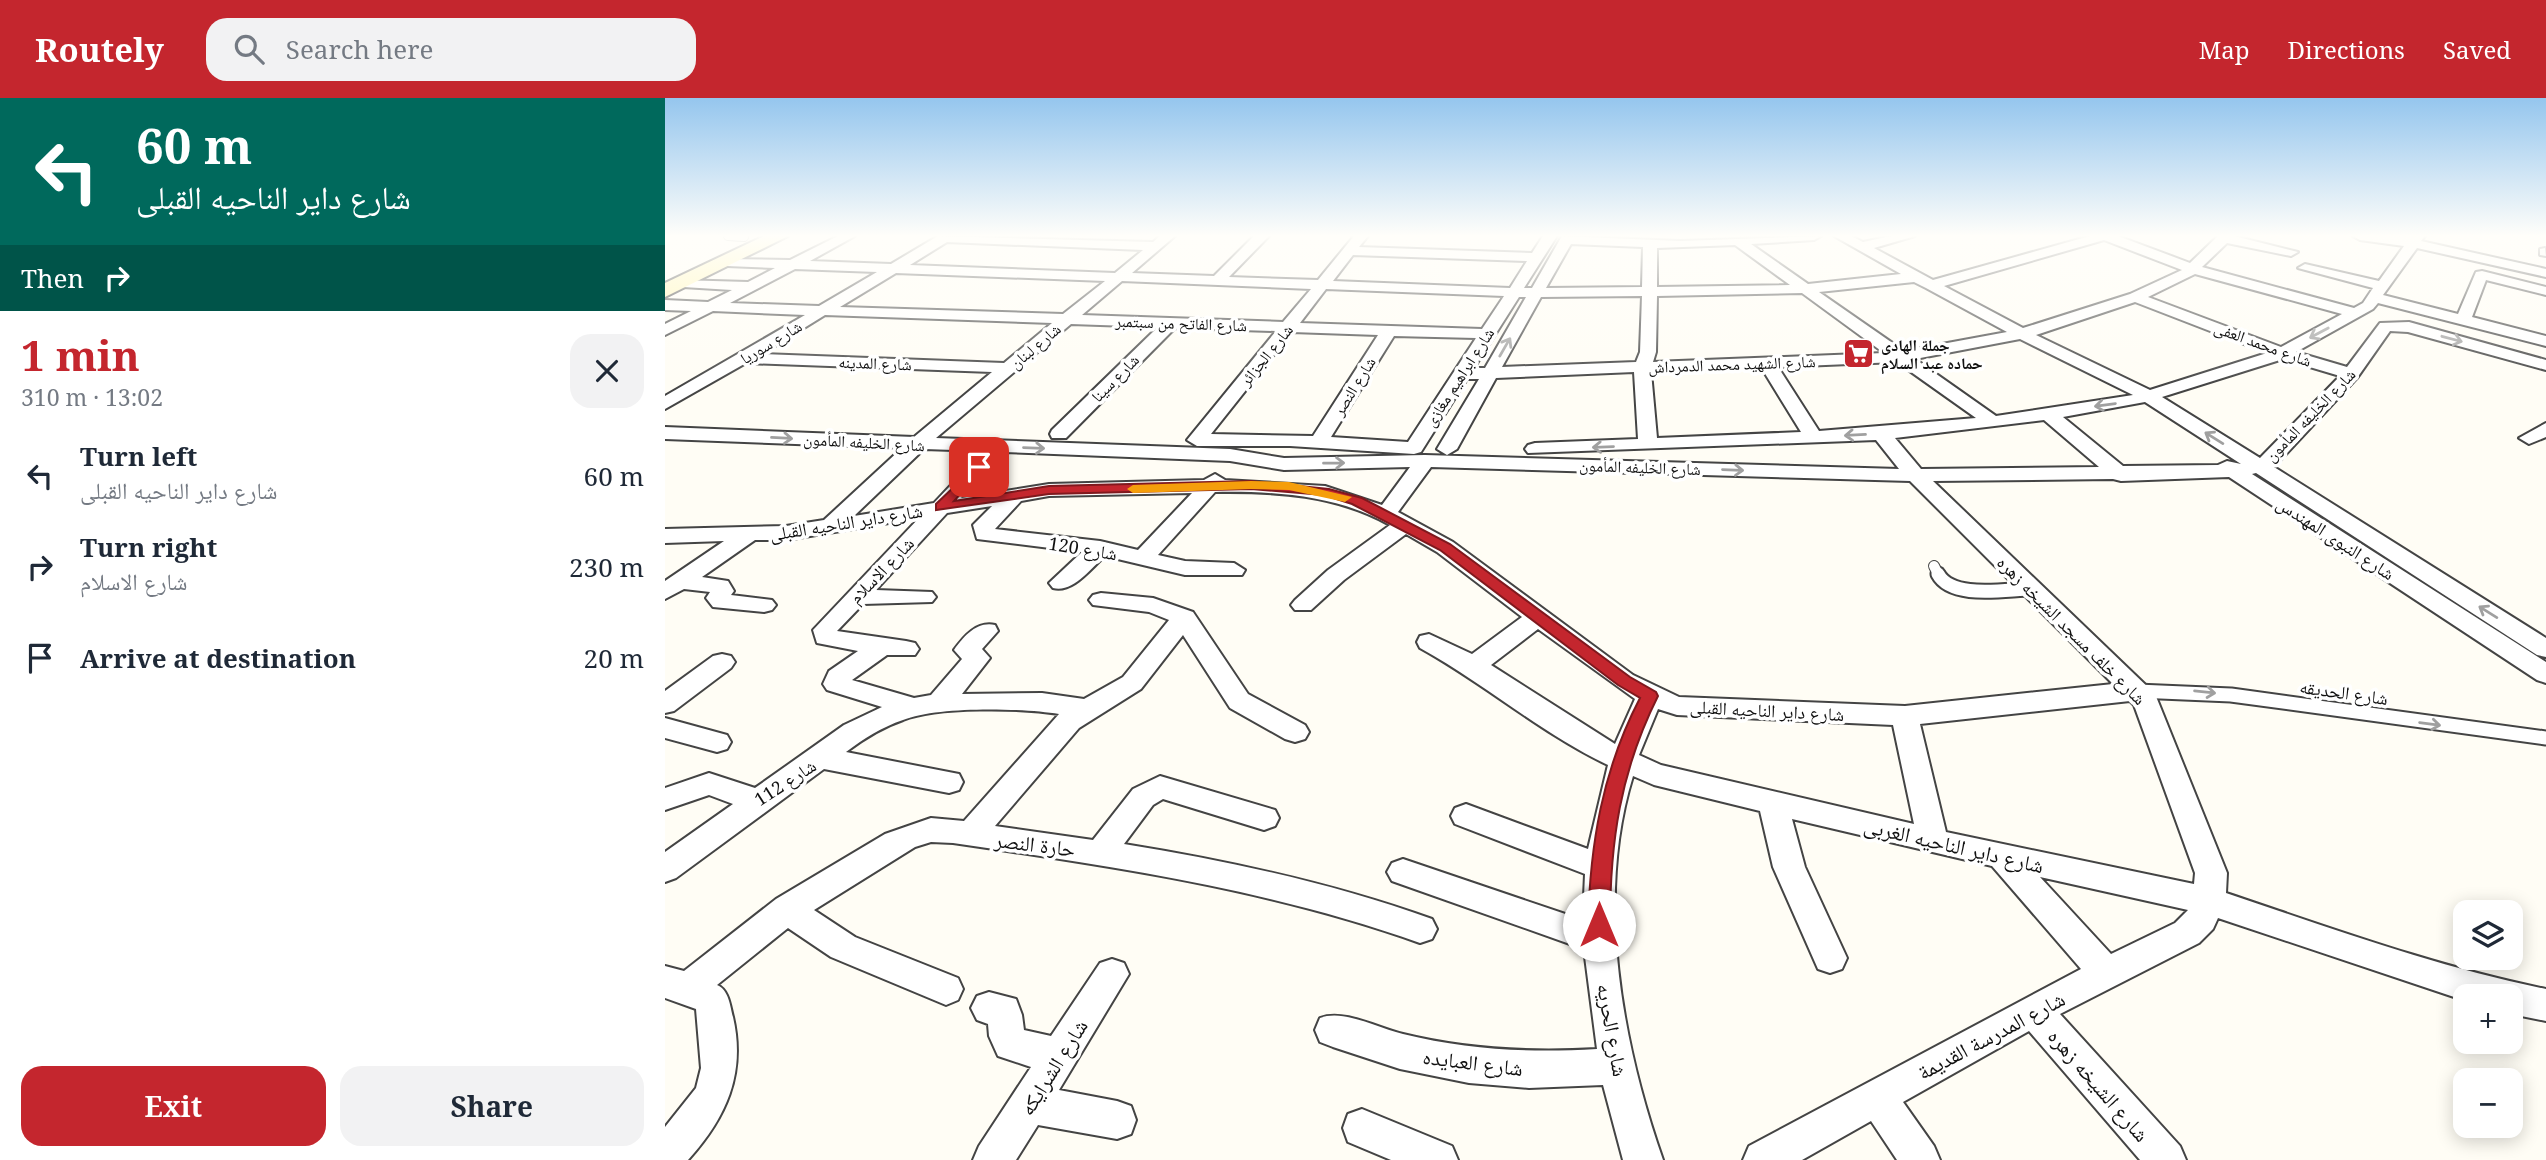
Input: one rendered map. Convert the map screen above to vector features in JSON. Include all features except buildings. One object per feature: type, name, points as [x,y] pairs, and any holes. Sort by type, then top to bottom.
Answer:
[{"type":"street","points":[[743,286],[750,286]]},
{"type":"street","points":[[670,325],[750,286]]},
{"type":"street","name":"شارع سوريا","points":[[665,404],[865,286]]},
{"type":"street","name":"شارع لبنان","points":[[829,527],[935,428],[1108,286]]},
{"type":"street","points":[[1310,286],[1514,293],[1649,293],[1856,286]]},
{"type":"street","name":"شارع الجزائر","points":[[1197,440],[1322,286]]},
{"type":"street","name":"شارع ابراهيم مغازى","points":[[1303,605],[1396,519],[1419,454],[1462,373],[1519,286]]},
{"type":"street","name":"شارع ابراهيم مغازى","points":[[1447,449],[1540,286]]},
{"type":"street","points":[[1648,445],[1642,368],[1648,358],[1649,286]]},
{"type":"street","points":[[1800,286],[1993,422]]},
{"type":"street","name":"شارع النبوى المهندس","points":[[1932,286],[2150,397],[2546,649]]},
{"type":"street","name":"شارع الشهيد محمد الدمرداش","points":[[1462,373],[1901,357],[2022,334],[2135,297],[2159,286]]},
{"type":"street","points":[[2255,286],[2356,313]]},
{"type":"street","points":[[2361,286],[2546,341]]},
{"type":"street","name":"شارع الخليفه المأمون","points":[[665,433],[1230,455],[1283,464],[1419,454],[1447,449],[1548,449],[1881,434],[1993,422],[2150,397],[2247,367],[2282,353],[2356,313],[2382,286]]},
{"type":"street","points":[[2464,318],[2471,286]]},
{"type":"street","points":[[2524,286],[2546,291]]},
{"type":"street","name":"شارع محمد العفى","points":[[2135,297],[2282,353],[2351,374]]},
{"type":"street","name":"شارع الفاتح من سبتمبر","points":[[665,305],[1486,334]]},
{"type":"street","name":"شارع سينا","points":[[1059,434],[1171,323]]},
{"type":"street","name":"شارع الخليفه المأمون","points":[[665,418],[1197,440],[1319,441],[1419,454],[1915,475],[2121,475],[2234,471],[2259,467],[2272,460],[2351,374],[2386,326],[2396,325],[2546,365]]},
{"type":"street","name":"شارع النصر","points":[[1319,441],[1389,331]]},
{"type":"street","name":"شارع المدينه","points":[[743,358],[1008,368]]},
{"type":"street","points":[[1766,362],[1814,438]]},
{"type":"street","name":"شارع النبوى المهندس","points":[[2150,397],[2142,401],[2144,411],[2546,674]]},
{"type":"street","points":[[2047,413],[2121,475]]},
{"type":"street","name":"شارع خلف مسجد الشيخه زهره","points":[[1881,434],[1915,475],[2137,691],[2154,715],[2208,858],[2212,888],[2209,901]]},
{"type":"street","points":[[1283,464],[1273,458],[1272,452],[1277,446],[1290,440]]},
{"type":"street","name":"شارع الاسلام","points":[[894,648],[826,637],[827,626],[998,447]]},
{"type":"street","points":[[1049,490],[1081,450]]},
{"type":"street","points":[[1142,559],[1211,487],[1230,455]]},
{"type":"street","name":"شارع داير الناحيه القبلى","points":[[665,536],[748,535],[829,527],[1049,490],[1251,485],[1325,492],[1396,519],[1445,547],[1624,681],[1650,696],[1693,709],[1905,716],[2137,691]]},
{"type":"street","name":"شارع 120","points":[[1015,495],[984,525],[985,534],[1100,548],[1185,568],[1234,570]]},
{"type":"street","points":[[673,587],[748,535]]},
{"type":"street","points":[[1061,583],[1100,548]]},
{"type":"street","points":[[673,587],[720,586],[722,591],[718,598],[721,602],[764,605]]},
{"type":"street","points":[[856,597],[924,597]]},
{"type":"street","points":[[1101,600],[1153,605],[1184,617],[1239,701],[1272,722],[1295,732]]},
{"type":"street","points":[[969,835],[1069,721],[1132,683],[1184,617]]},
{"type":"street","points":[[1473,666],[1539,617]]},
{"type":"street","points":[[925,705],[977,657],[967,650],[986,631]]},
{"type":"street","name":"شارع داير الناحيه الغربى","points":[[1429,642],[1473,666],[1593,746],[1624,762],[1686,784],[2209,901],[2460,984]]},
{"type":"street","name":"شارع 112","points":[[894,648],[838,677],[836,684],[925,705],[1042,702],[1085,709]]},
{"type":"street","points":[[665,704],[722,663]]},
{"type":"street","name":"شارع الحريه","points":[[1643,1160],[1634,1135],[1607,1010],[1600,940],[1600,866],[1611,796],[1633,729],[1650,696]]},
{"type":"street","name":"شارع 112","points":[[665,869],[757,800],[822,758],[867,724],[925,705]]},
{"type":"street","points":[[1905,716],[1933,841]]},
{"type":"street","points":[[665,728],[717,742]]},
{"type":"street","points":[[822,758],[949,782]]},
{"type":"street","points":[[665,799],[709,784],[757,800]]},
{"type":"street","points":[[1101,852],[1143,797],[1160,787],[1264,818]]},
{"type":"street","points":[[1773,803],[1789,867],[1806,911],[1830,958]]},
{"type":"street","points":[[1465,816],[1600,866]]},
{"type":"street","name":"حارة النصر","points":[[677,985],[787,909],[911,835],[934,830],[1101,852],[1286,886],[1365,908],[1420,929]]},
{"type":"street","points":[[2002,856],[2107,974]]},
{"type":"street","points":[[1403,872],[1600,940]]},
{"type":"street","name":"شارع المدرسة القديمة","points":[[1763,1160],[2033,1010],[2187,933],[2201,919],[2209,901]]},
{"type":"street","points":[[787,909],[843,947],[946,989]]},
{"type":"street","name":"شارع الشرايكه","points":[[993,1160],[1112,974]]},
{"type":"street","points":[[665,1156],[694,1126],[707,1105],[722,1061],[722,1040],[711,999],[677,985]]},
{"type":"street","points":[[2523,1000],[2546,1005]]},
{"type":"street","points":[[989,1008],[997,1008],[1006,1017],[1004,1033],[1011,1044],[1059,1056]]},
{"type":"street","name":"شارع الشيخه زهره","points":[[2033,1010],[2166,1160]]},
{"type":"street","name":"شارع العبايده","points":[[1333,1030],[1375,1045],[1468,1065],[1517,1070],[1618,1066]]},
{"type":"street","points":[[1877,1097],[1920,1160]]},
{"type":"street","points":[[1029,1104],[1117,1120]]},
{"type":"street","points":[[1362,1128],[1438,1160]]},
{"type":"lane","points":[[1934,566],[1942,580],[1963,590],[2033,589]]},
{"type":"lane","name":"شارع الحديقه","points":[[2137,691],[2231,695],[2546,738]]},
{"type":"slow traffic","points":[[1133,489],[1289,486],[1345,497]]},
{"type":"place","name":"جملة الهادى حماده عبد السلام","points":[[1858,354]]},
{"type":"route","points":[[979,467],[941,507],[1049,490],[1251,485],[1289,486],[1357,501],[1406,524],[1445,547],[1624,681],[1650,696],[1633,729],[1611,796],[1600,866],[1599,925]]}]
